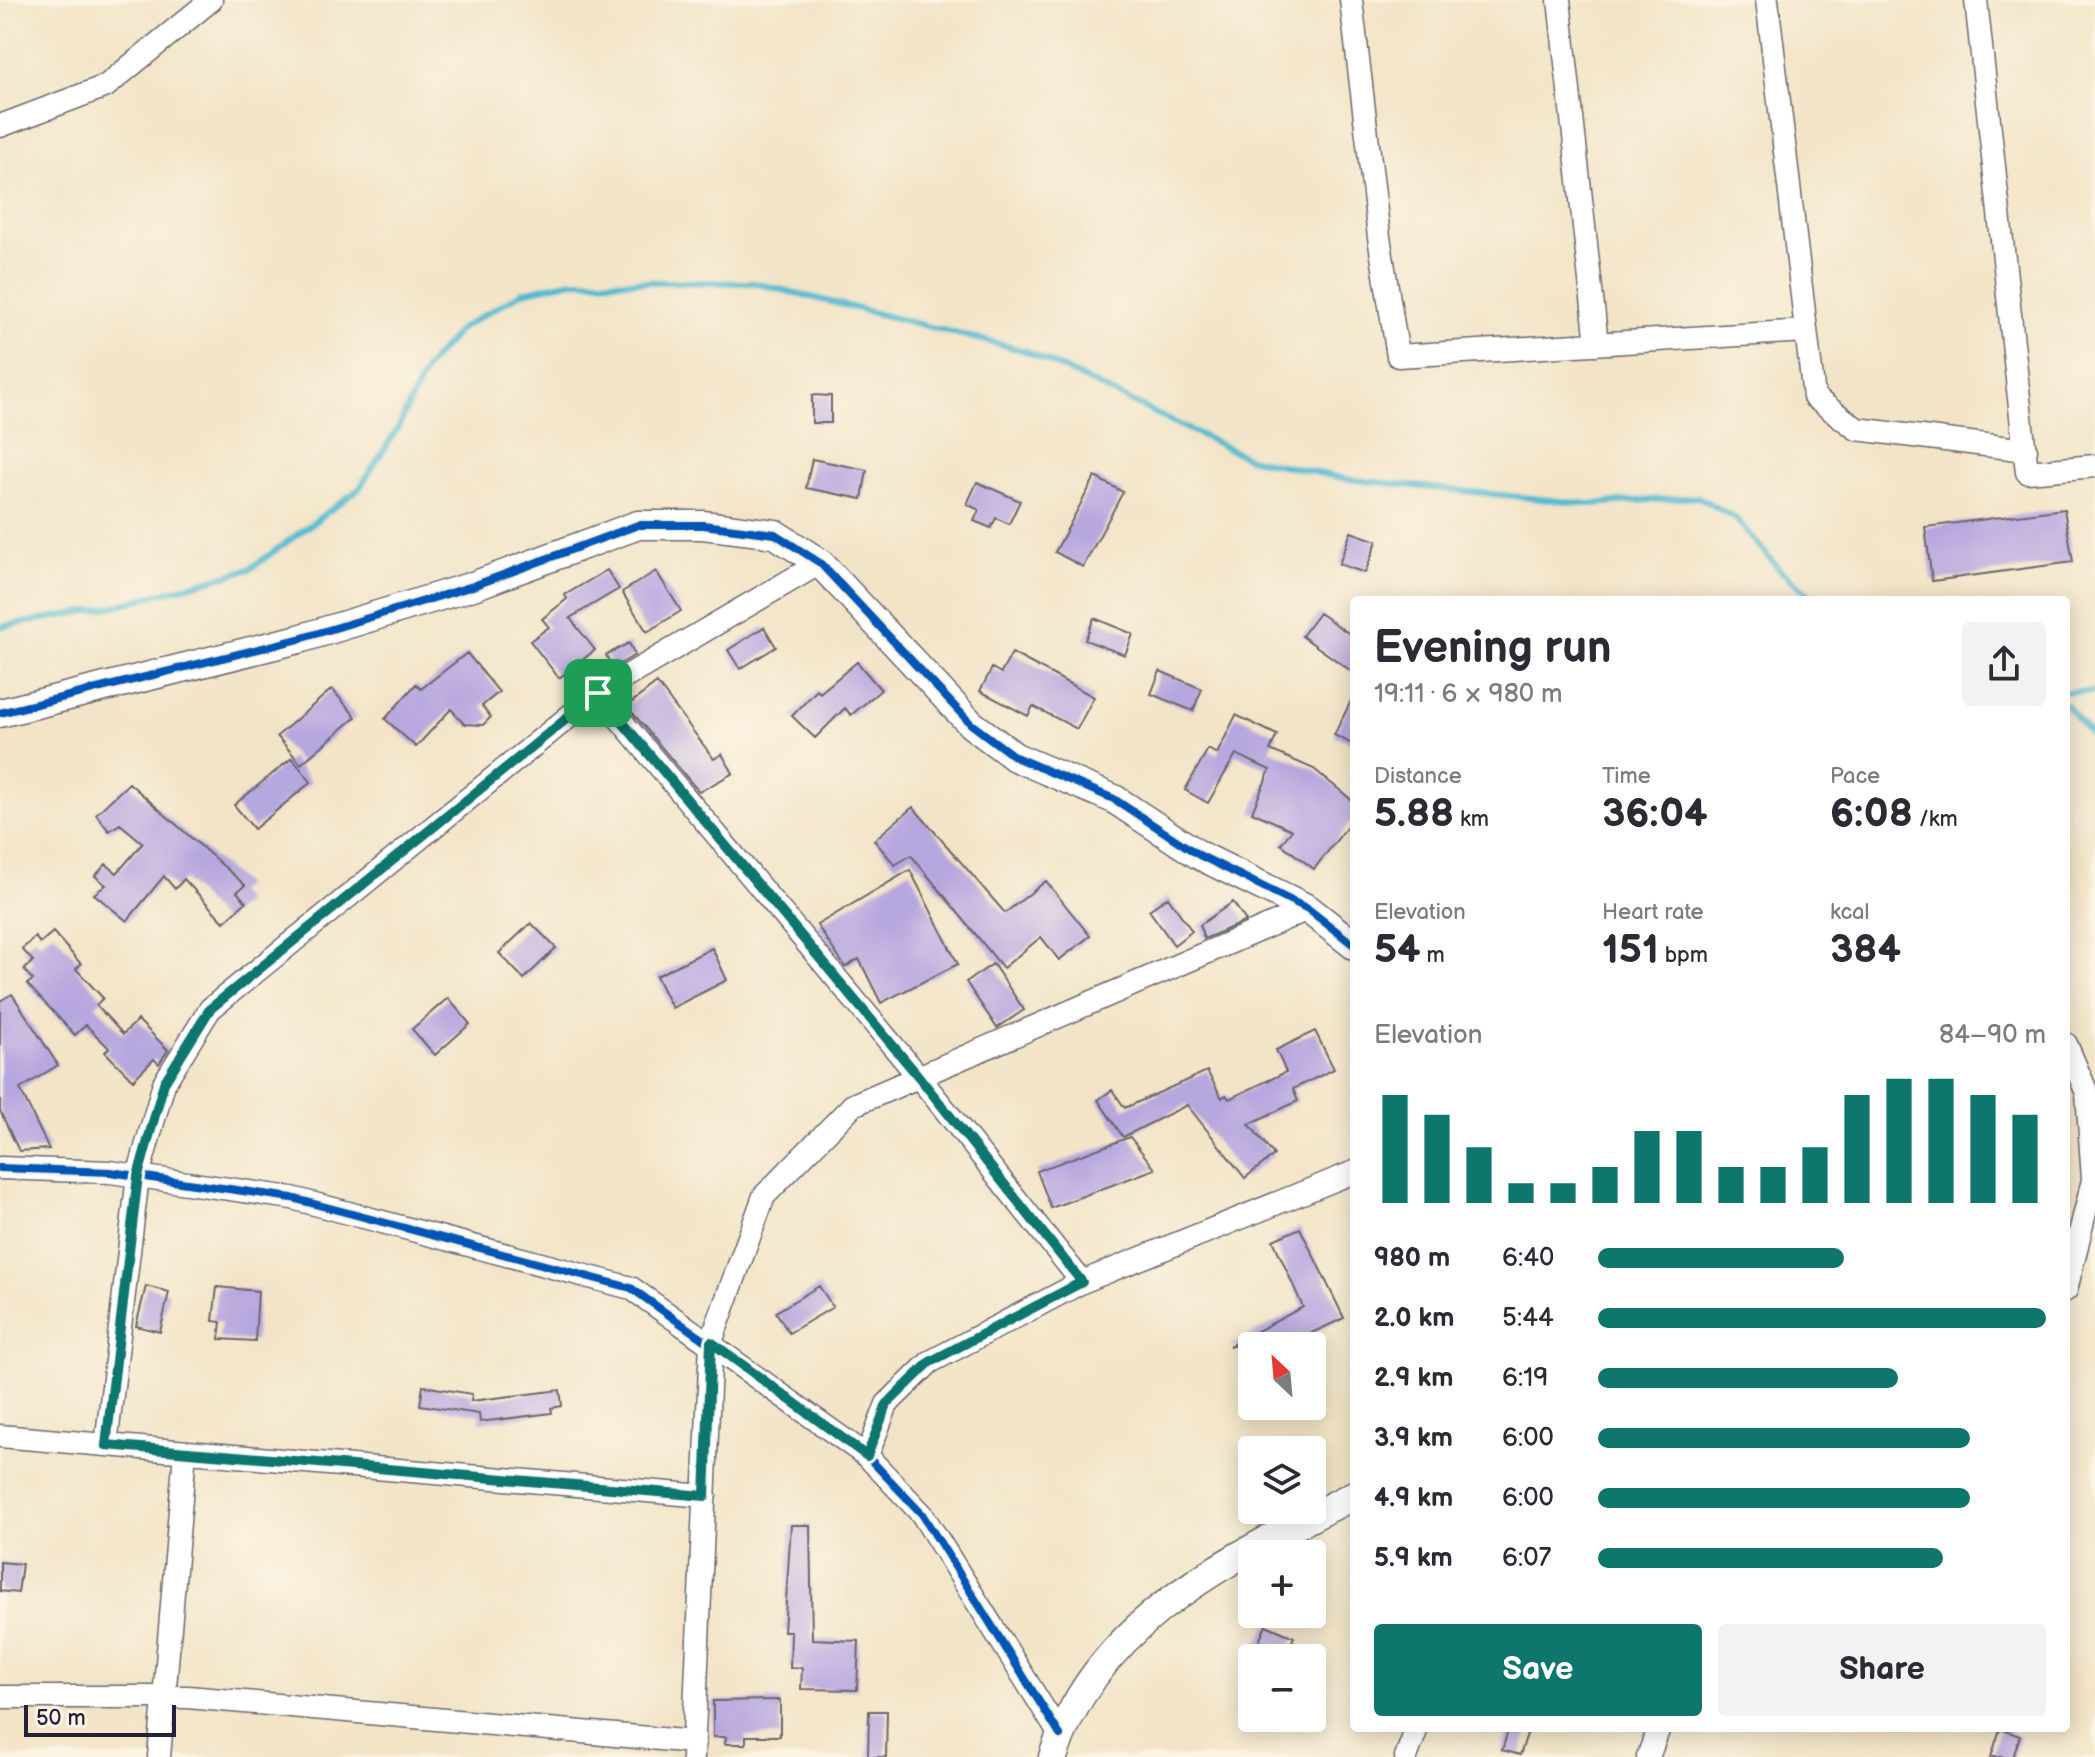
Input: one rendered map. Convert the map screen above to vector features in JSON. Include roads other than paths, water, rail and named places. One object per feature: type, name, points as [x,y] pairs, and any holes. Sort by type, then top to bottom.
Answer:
[{"type":"street","points":[[0,126],[106,86],[211,0]]},
{"type":"street","points":[[1351,0],[1379,237],[1398,356],[1806,331]]},
{"type":"street","points":[[1559,0],[1597,344]]},
{"type":"street","points":[[1767,0],[1814,397],[1857,429],[2026,450]]},
{"type":"street","points":[[1976,0],[2027,472],[2095,466]]},
{"type":"street","points":[[0,713],[299,639],[473,586],[638,525],[703,525],[775,534],[820,563],[971,724],[1015,757],[1114,799],[1199,855],[1308,909],[1350,942]]},
{"type":"street","points":[[106,1445],[138,1176],[164,1083],[210,1009],[598,693],[820,563]]},
{"type":"street","points":[[598,693],[919,1077],[1082,1282]]},
{"type":"street","points":[[0,1697],[166,1697],[694,1750],[711,1342],[764,1196],[853,1105],[1308,909]]},
{"type":"street","points":[[2070,1053],[2087,1093],[2093,1180],[2070,1274]]},
{"type":"street","points":[[0,1168],[138,1176],[292,1198],[631,1288],[711,1342],[867,1456],[922,1514],[1056,1746]]},
{"type":"street","points":[[867,1456],[887,1404],[930,1362],[1082,1282],[1350,1174]]},
{"type":"street","points":[[0,1436],[705,1496]]},
{"type":"street","points":[[159,1757],[185,1452]]},
{"type":"street","points":[[1056,1746],[1094,1676],[1129,1635],[1169,1598],[1257,1546],[1350,1497]]},
{"type":"street","points":[[1406,1757],[1415,1732]]},
{"type":"street","points":[[1648,1757],[1657,1732]]},
{"type":"waterway","points":[[0,627],[112,607],[250,569],[359,489],[398,428],[426,368],[460,329],[523,292],[573,281],[755,283],[1026,351],[1248,458],[1346,479],[1589,504],[1698,497],[1735,518],[1781,571],[1811,596]]},
{"type":"waterway","points":[[2070,692],[2095,692]]},
{"type":"waterway","points":[[2070,710],[2095,740]]}]
